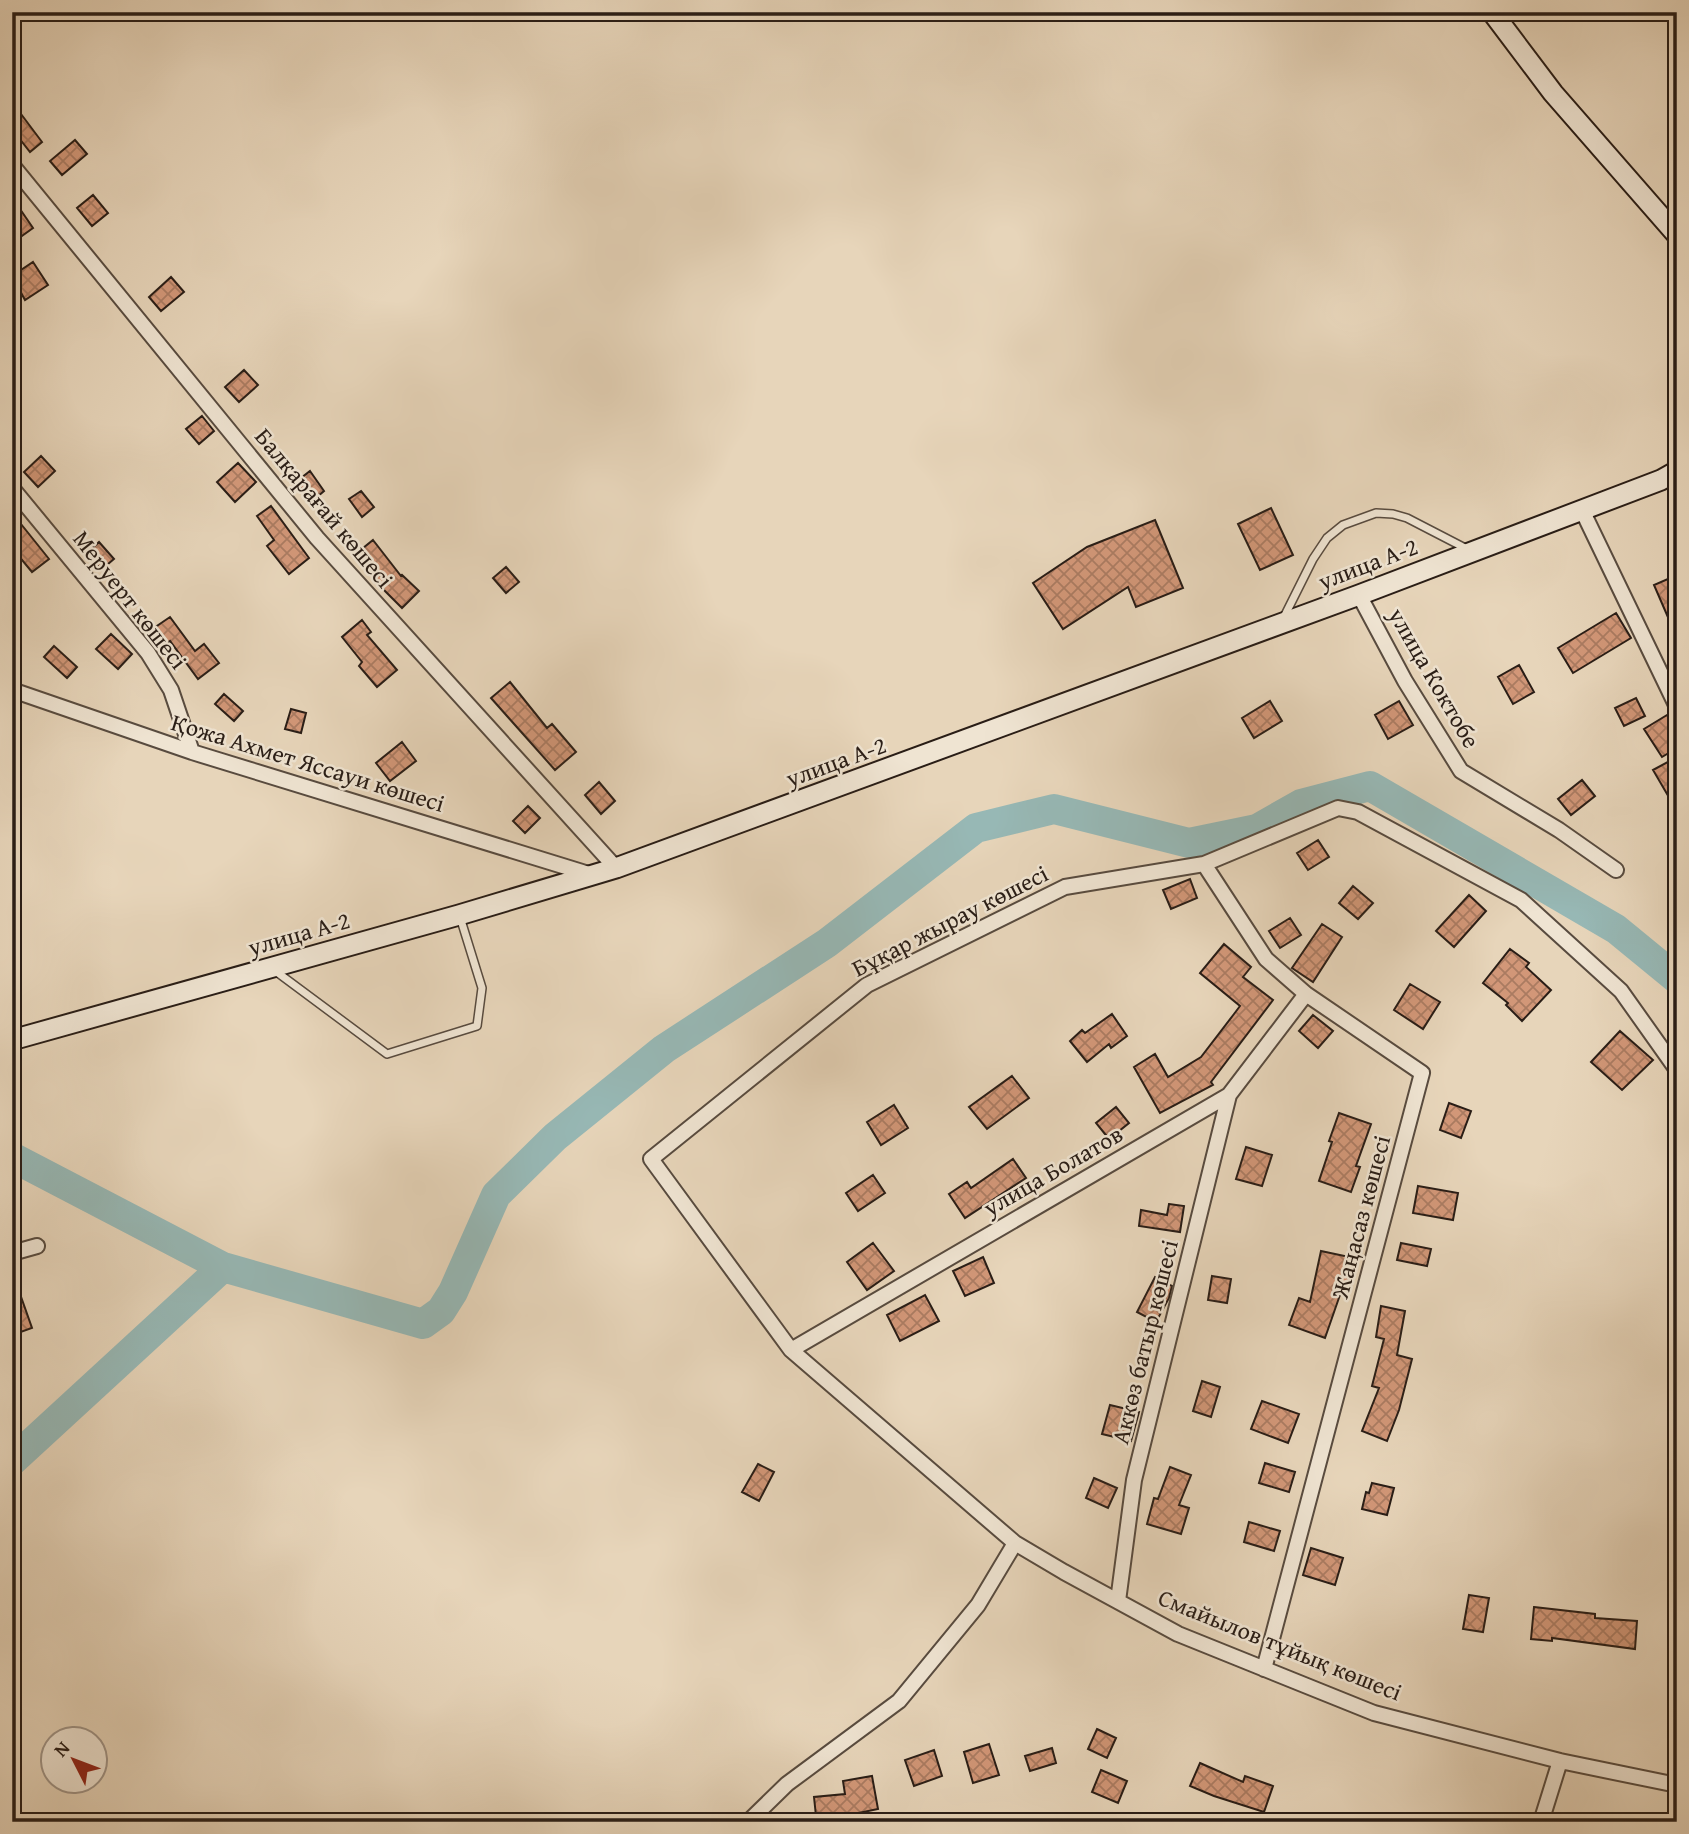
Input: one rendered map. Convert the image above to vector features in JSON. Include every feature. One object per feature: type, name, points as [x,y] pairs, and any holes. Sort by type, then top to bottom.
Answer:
[{"type":"main road","points":[[1492,12],[1553,93],[1676,233]]},
{"type":"main road","name":"улица А-2","points":[[12,1040],[459,915],[616,868],[953,746],[1671,477]]},
{"type":"street","name":"Балқарағай көшесі","points":[[12,165],[317,538],[616,868]]},
{"type":"street","name":"Меруерт көшесі","points":[[12,488],[148,653],[171,690],[192,752]]},
{"type":"street","points":[[1582,510],[1677,707]]},
{"type":"street","name":"улица Коктобе","points":[[1359,595],[1405,681],[1461,771],[1559,830],[1616,870]]},
{"type":"street","name":"Қожа Ахмет Яссауи көшесі","points":[[12,690],[192,752],[592,875]]},
{"type":"street","name":"Бұқар жырау көшесі","points":[[651,1159],[867,985],[1065,887],[1204,864],[1338,808],[1358,812],[1521,900],[1621,991],[1677,1070]]},
{"type":"street","name":"Жаңасаз көшесі","points":[[1204,864],[1266,959],[1306,994],[1422,1073],[1264,1669]]},
{"type":"street","name":"улица Болатов","points":[[791,1350],[1229,1095],[1306,994]]},
{"type":"street","name":"Аккөз батыр көшесі","points":[[1118,1601],[1134,1480],[1229,1095]]},
{"type":"street","name":"Смайылов тұйық көшесі","points":[[651,1159],[791,1350],[1015,1543],[1178,1634],[1374,1713],[1560,1761],[1677,1785]]},
{"type":"street","points":[[12,1253],[37,1246]]},
{"type":"street","points":[[747,1822],[787,1784],[899,1701],[978,1605],[1015,1543]]},
{"type":"street","points":[[1541,1822],[1560,1761]]},
{"type":"lane","points":[[1281,623],[1313,559],[1327,538],[1343,525],[1376,513],[1393,514],[1407,518],[1470,551]]},
{"type":"lane","points":[[271,968],[387,1054],[477,1026],[482,988],[459,915]]},
{"type":"building","points":[[12,102],[42,142],[30,152],[12,129]]},
{"type":"building","points":[[75,140],[87,154],[62,175],[50,161]]},
{"type":"building","points":[[93,195],[108,213],[92,226],[77,208]]},
{"type":"building","points":[[20,209],[33,228],[12,243],[12,215]]},
{"type":"building","points":[[33,262],[48,285],[25,300],[12,276]]},
{"type":"building","points":[[171,277],[184,292],[161,311],[149,297]]},
{"type":"building","points":[[244,370],[258,385],[239,402],[225,387]]},
{"type":"building","points":[[202,416],[214,431],[199,444],[186,429]]},
{"type":"building","points":[[41,456],[55,471],[38,487],[24,472]]},
{"type":"building","points":[[238,463],[256,482],[235,502],[217,482]]},
{"type":"building","points":[[310,471],[324,491],[311,502],[296,482]]},
{"type":"building","points":[[361,491],[374,507],[362,517],[349,499]]},
{"type":"building","points":[[271,506],[309,558],[289,574],[267,546],[274,540],[257,516]]},
{"type":"building","points":[[1271,508],[1293,555],[1260,570],[1238,524]]},
{"type":"building","points":[[1155,520],[1183,588],[1136,607],[1128,587],[1063,629],[1033,583],[1087,547]]},
{"type":"building","points":[[21,524],[49,559],[32,572],[12,548],[12,531]]},
{"type":"building","points":[[373,540],[401,576],[419,591],[402,608],[385,591],[357,553]]},
{"type":"building","points":[[99,542],[114,559],[101,570],[87,553]]},
{"type":"building","points":[[506,567],[519,582],[506,593],[493,578]]},
{"type":"building","points":[[1677,575],[1677,638],[1654,585]]},
{"type":"building","points":[[1616,613],[1631,638],[1573,673],[1558,648]]},
{"type":"building","points":[[170,617],[195,651],[204,644],[219,663],[198,679],[170,641],[163,646],[151,630]]},
{"type":"building","points":[[362,620],[371,632],[367,635],[397,670],[377,687],[359,666],[362,662],[342,637]]},
{"type":"building","points":[[111,634],[132,654],[118,669],[96,649]]},
{"type":"building","points":[[54,646],[77,667],[67,678],[44,657]]},
{"type":"building","points":[[1519,665],[1534,692],[1513,704],[1498,677]]},
{"type":"building","points":[[510,682],[547,728],[552,724],[576,752],[555,770],[491,698]]},
{"type":"building","points":[[224,694],[243,711],[234,721],[215,704]]},
{"type":"building","points":[[1636,698],[1645,716],[1624,726],[1615,708]]},
{"type":"building","points":[[1270,701],[1282,721],[1254,738],[1242,718]]},
{"type":"building","points":[[1399,701],[1413,725],[1388,739],[1375,715]]},
{"type":"building","points":[[291,709],[306,713],[301,733],[285,729]]},
{"type":"building","points":[[1667,715],[1677,730],[1677,748],[1662,757],[1644,729]]},
{"type":"building","points":[[402,742],[416,761],[390,781],[376,763]]},
{"type":"building","points":[[1677,757],[1677,811],[1653,770]]},
{"type":"building","points":[[1582,780],[1595,796],[1571,815],[1558,799]]},
{"type":"building","points":[[599,782],[615,801],[601,814],[585,795]]},
{"type":"building","points":[[528,806],[540,818],[525,833],[513,821]]},
{"type":"building","points":[[1318,840],[1329,857],[1308,870],[1297,853]]},
{"type":"building","points":[[1190,879],[1197,898],[1171,909],[1163,890]]},
{"type":"building","points":[[1353,886],[1373,903],[1358,919],[1339,903]]},
{"type":"building","points":[[1469,895],[1486,911],[1454,947],[1436,931]]},
{"type":"building","points":[[1290,918],[1301,935],[1280,948],[1269,931]]},
{"type":"building","points":[[1322,924],[1342,937],[1313,982],[1292,968]]},
{"type":"building","points":[[1224,944],[1251,967],[1243,977],[1273,1000],[1211,1082],[1213,1085],[1160,1113],[1134,1067],[1155,1054],[1168,1077],[1201,1057],[1240,1006],[1200,973]]},
{"type":"building","points":[[1510,949],[1529,963],[1526,967],[1551,990],[1522,1021],[1506,1005],[1508,1003],[1483,983]]},
{"type":"building","points":[[1410,984],[1440,1002],[1423,1029],[1394,1010]]},
{"type":"building","points":[[1112,1014],[1127,1036],[1111,1048],[1109,1044],[1087,1062],[1070,1041],[1082,1030],[1085,1033]]},
{"type":"building","points":[[1313,1015],[1333,1031],[1318,1048],[1299,1031]]},
{"type":"building","points":[[1620,1031],[1653,1060],[1622,1090],[1591,1062]]},
{"type":"building","points":[[1012,1076],[1029,1098],[987,1129],[969,1107]]},
{"type":"building","points":[[1449,1103],[1471,1111],[1461,1138],[1440,1130]]},
{"type":"building","points":[[894,1105],[908,1128],[881,1145],[867,1122]]},
{"type":"building","points":[[1116,1107],[1129,1123],[1109,1139],[1096,1123]]},
{"type":"building","points":[[1339,1113],[1371,1124],[1356,1166],[1360,1167],[1351,1192],[1319,1181]]},
{"type":"building","points":[[1246,1147],[1272,1155],[1262,1186],[1236,1179]]},
{"type":"building","points":[[1013,1159],[1026,1178],[965,1218],[949,1194],[967,1182],[971,1188]]},
{"type":"building","points":[[873,1175],[885,1193],[858,1211],[846,1193]]},
{"type":"building","points":[[1418,1186],[1458,1193],[1453,1220],[1413,1213]]},
{"type":"building","points":[[1169,1204],[1184,1206],[1180,1232],[1139,1226],[1141,1210],[1167,1215]]},
{"type":"building","points":[[873,1243],[894,1271],[867,1290],[847,1262]]},
{"type":"building","points":[[1401,1243],[1431,1249],[1427,1266],[1397,1260]]},
{"type":"building","points":[[1321,1251],[1354,1258],[1347,1293],[1341,1292],[1325,1338],[1289,1325],[1299,1298],[1310,1302]]},
{"type":"building","points":[[983,1257],[994,1283],[965,1296],[953,1271]]},
{"type":"building","points":[[1212,1276],[1231,1279],[1227,1303],[1208,1300]]},
{"type":"building","points":[[12,1277],[32,1328],[12,1335]]},
{"type":"building","points":[[1155,1277],[1172,1286],[1169,1298],[1156,1322],[1137,1312]]},
{"type":"building","points":[[925,1295],[939,1321],[900,1341],[887,1315]]},
{"type":"building","points":[[1381,1306],[1405,1311],[1397,1355],[1412,1359],[1399,1410],[1387,1441],[1362,1431],[1379,1388],[1372,1386],[1384,1339],[1376,1337]]},
{"type":"building","points":[[1202,1381],[1220,1387],[1211,1417],[1193,1411]]},
{"type":"building","points":[[1262,1401],[1299,1414],[1288,1443],[1251,1429]]},
{"type":"building","points":[[1110,1405],[1139,1412],[1131,1441],[1102,1434]]},
{"type":"building","points":[[1265,1463],[1295,1472],[1289,1492],[1259,1483]]},
{"type":"building","points":[[758,1464],[774,1472],[759,1501],[742,1492]]},
{"type":"building","points":[[1170,1467],[1191,1475],[1179,1505],[1189,1508],[1181,1534],[1147,1524],[1154,1498],[1158,1499]]},
{"type":"building","points":[[1094,1478],[1117,1488],[1108,1508],[1086,1498]]},
{"type":"building","points":[[1372,1483],[1394,1488],[1387,1515],[1362,1509],[1366,1492],[1369,1493]]},
{"type":"building","points":[[1249,1522],[1280,1531],[1274,1551],[1244,1542]]},
{"type":"building","points":[[1311,1548],[1343,1558],[1335,1585],[1303,1575]]},
{"type":"building","points":[[1469,1595],[1489,1598],[1483,1632],[1463,1629]]},
{"type":"building","points":[[1534,1607],[1595,1614],[1595,1618],[1637,1621],[1635,1649],[1552,1638],[1552,1641],[1531,1639]]},
{"type":"building","points":[[1097,1729],[1116,1738],[1107,1758],[1088,1749]]},
{"type":"building","points":[[989,1744],[999,1775],[973,1783],[964,1752]]},
{"type":"building","points":[[1052,1748],[1056,1763],[1030,1771],[1025,1756]]},
{"type":"building","points":[[934,1750],[942,1776],[914,1786],[905,1760]]},
{"type":"building","points":[[1200,1763],[1243,1782],[1245,1776],[1273,1786],[1264,1812],[1190,1786]]},
{"type":"building","points":[[1101,1770],[1127,1781],[1118,1803],[1092,1792]]},
{"type":"building","points":[[872,1776],[878,1809],[849,1815],[816,1816],[814,1797],[845,1794],[843,1781]]},
{"type":"waterway","points":[[12,1157],[223,1267],[423,1324],[441,1311],[453,1292],[496,1195],[555,1137],[664,1049],[827,943],[976,828],[1054,809],[1189,843],[1257,829],[1301,804],[1370,786],[1616,929],[1677,979]]},
{"type":"waterway","points":[[12,1461],[223,1267]]}]
